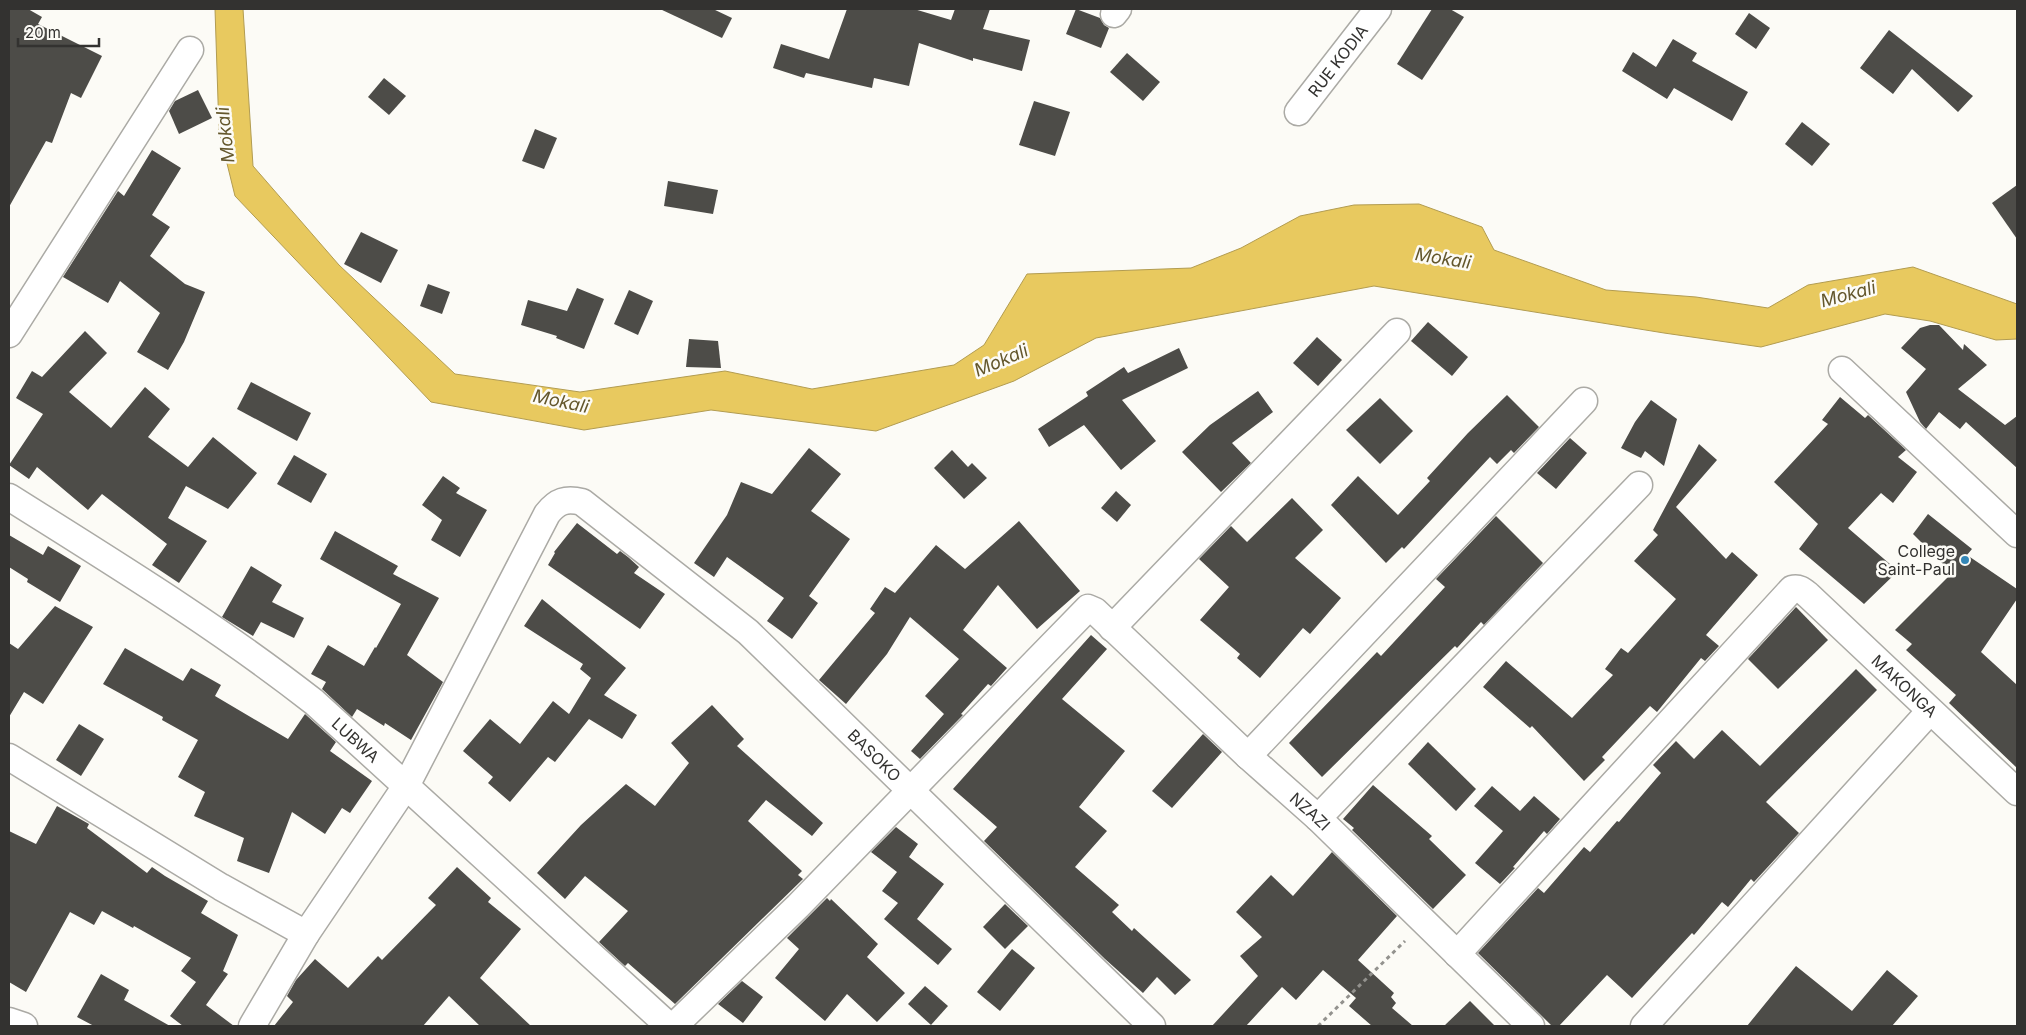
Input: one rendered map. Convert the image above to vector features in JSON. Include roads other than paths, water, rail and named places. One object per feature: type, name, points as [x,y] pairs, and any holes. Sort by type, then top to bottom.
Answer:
[{"type":"street","name":"RUE KODIA","points":[[1298,112],[1378,9]]},
{"type":"street","points":[[9,334],[190,50]]},
{"type":"street","points":[[1112,628],[1397,332]]},
{"type":"street","points":[[1842,370],[2017,534]]},
{"type":"street","points":[[1248,756],[1584,401]]},
{"type":"street","points":[[1318,818],[1639,485]]},
{"type":"street","name":"LUBWA","points":[[9,497],[128,572],[270,668],[314,702],[668,1026]]},
{"type":"street","name":"BASOKO","points":[[406,786],[547,514],[560,501],[570,499],[582,502],[748,632],[1152,1026]]},
{"type":"street","name":"MAKONGA","points":[[1457,954],[1790,592],[1796,588],[1801,589],[2017,792]]},
{"type":"street","name":"NZAZI","points":[[909,790],[1084,611],[1092,608],[1248,756],[1318,818],[1531,1026]]},
{"type":"street","points":[[1644,1026],[1930,711]]},
{"type":"street","points":[[9,757],[221,887],[306,934]]},
{"type":"street","points":[[252,1026],[306,934],[406,786]]},
{"type":"street","points":[[674,1026],[798,906],[909,790]]},
{"type":"street","points":[[9,1021],[24,1026]]},
{"type":"water","name":"Mokali","points":[[215,9],[243,9],[253,166],[339,265],[455,374],[580,392],[725,371],[812,389],[954,365],[984,345],[1027,274],[1191,268],[1241,248],[1300,216],[1354,205],[1419,204],[1482,227],[1494,250],[1606,290],[1696,297],[1768,308],[1808,285],[1913,267],[2017,304],[2017,339],[1996,340],[1930,321],[1885,314],[1761,347],[1374,286],[1096,338],[1014,381],[876,431],[711,410],[584,430],[431,402],[235,196],[219,131]]},
{"type":"place","name":"College Saint-Paul","points":[[1965,560]]}]
